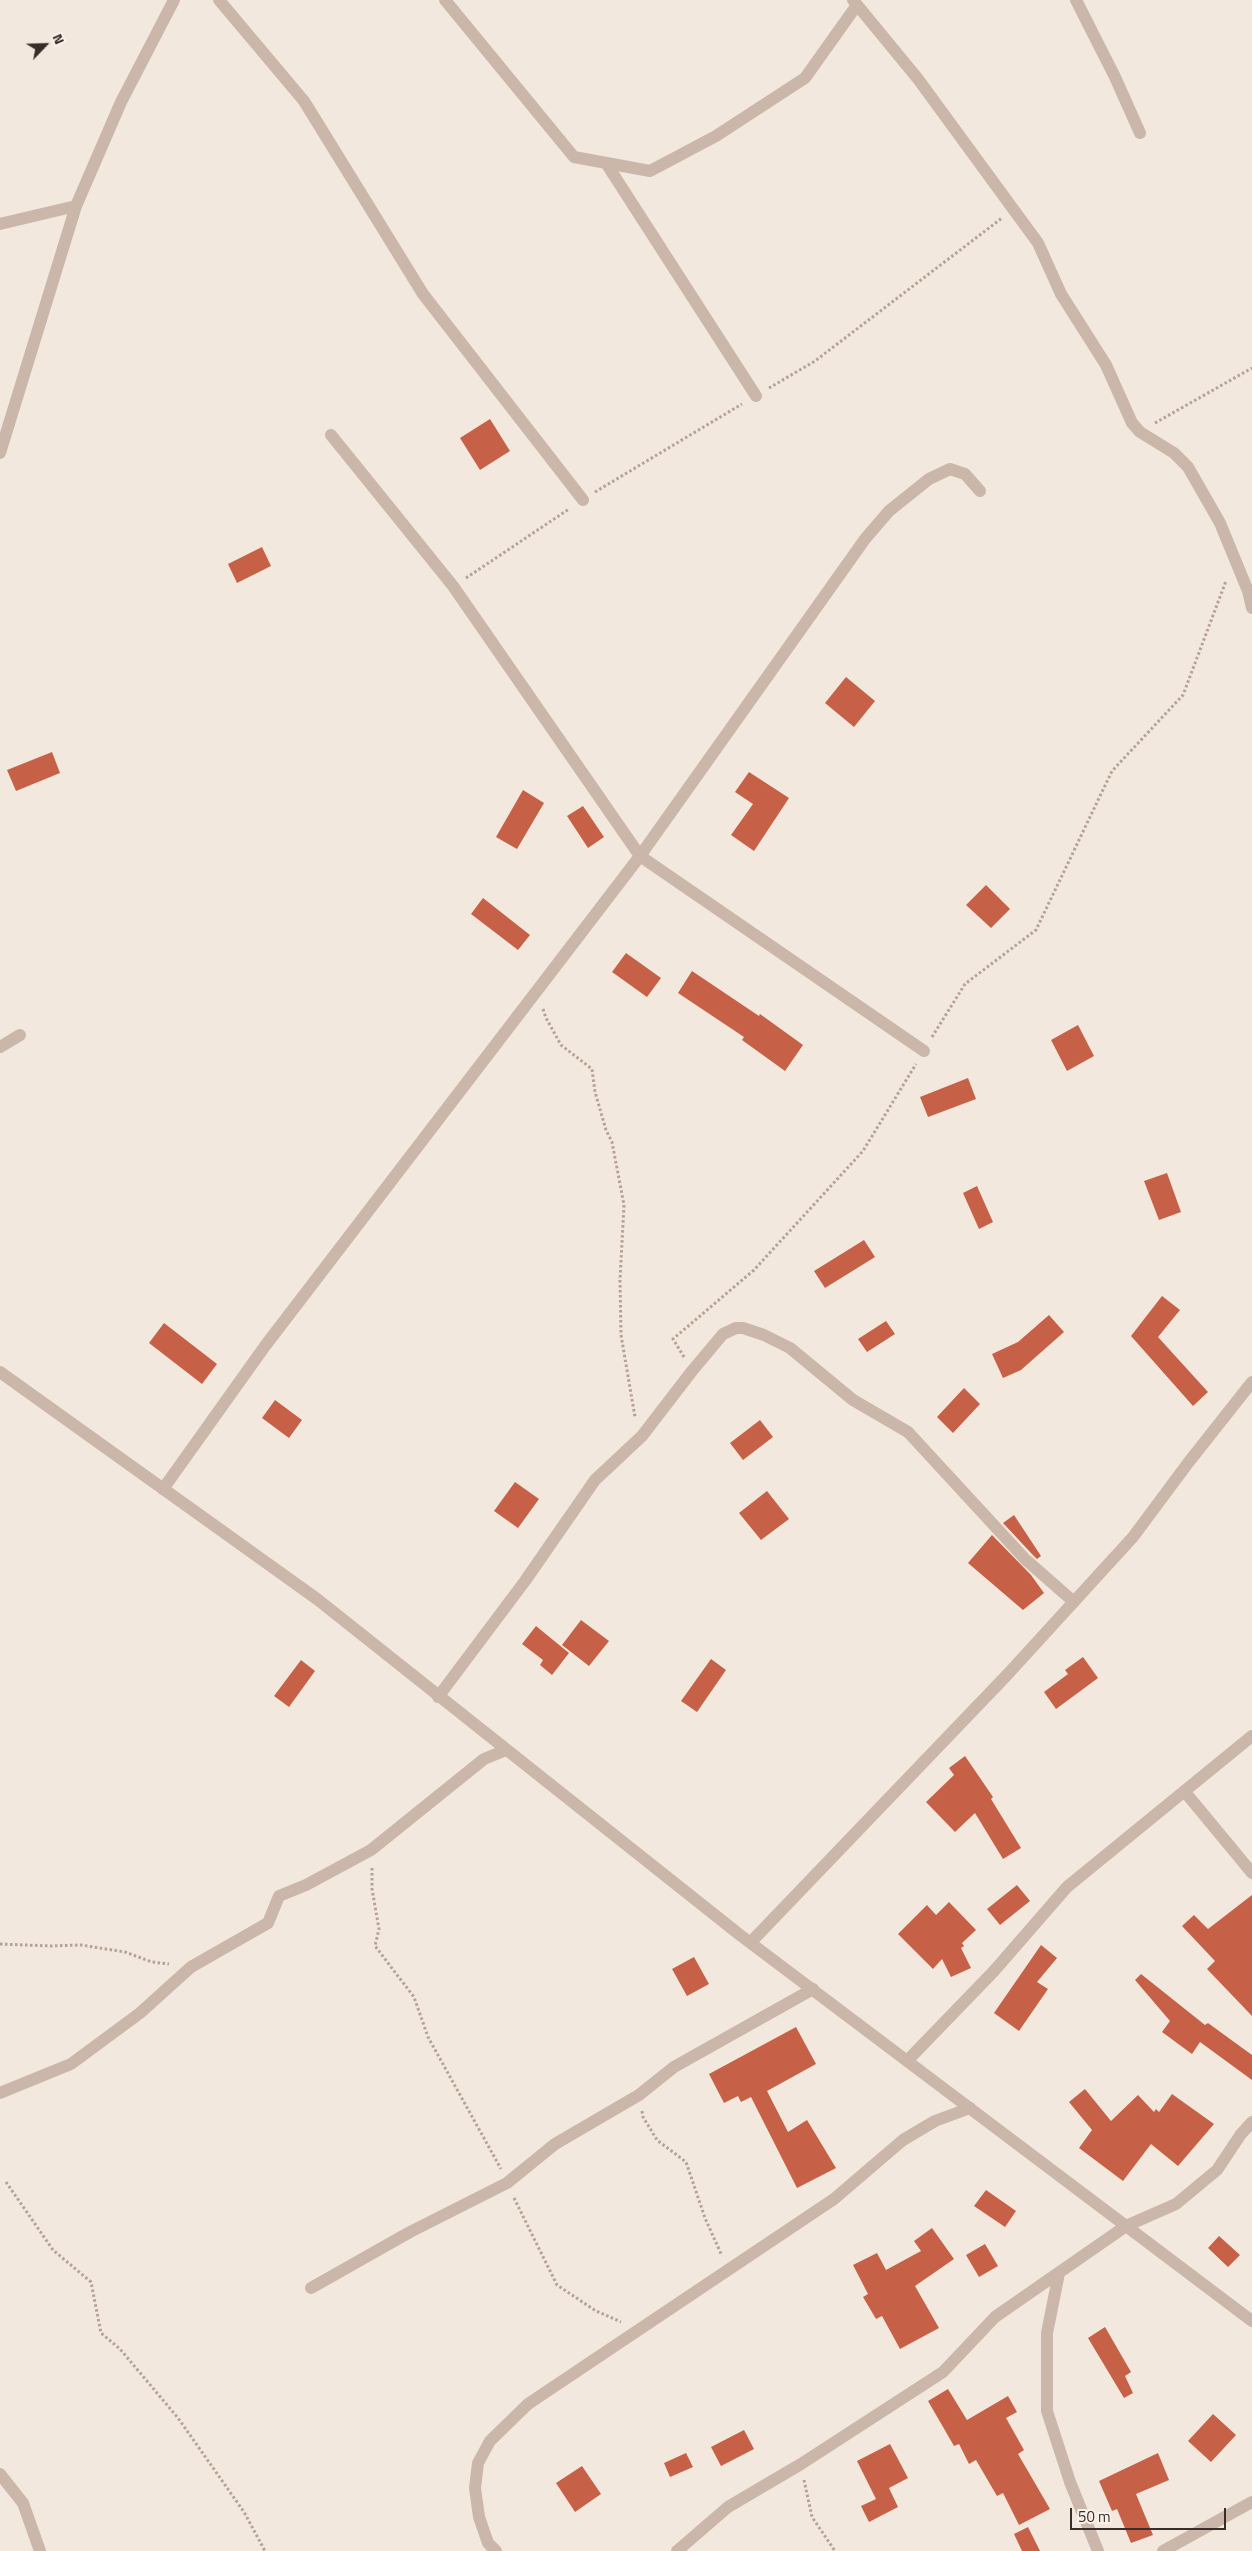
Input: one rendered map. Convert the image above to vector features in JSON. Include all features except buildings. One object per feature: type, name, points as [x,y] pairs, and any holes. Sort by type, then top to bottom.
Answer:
[{"type":"street","points":[[0,453],[76,206],[121,102],[174,0]]},
{"type":"street","points":[[219,0],[304,101],[423,294],[583,500]]},
{"type":"street","points":[[445,0],[574,157],[650,171],[716,136],[806,78],[855,3],[918,79],[1038,243],[1061,294],[1106,365],[1132,423],[1140,432],[1174,453],[1188,466],[1220,523],[1235,558],[1252,608]]},
{"type":"street","points":[[1076,0],[1115,76],[1140,133]]},
{"type":"street","points":[[606,163],[756,396]]},
{"type":"street","points":[[0,224],[76,206]]},
{"type":"street","points":[[331,435],[453,586],[640,856],[924,1051]]},
{"type":"street","points":[[163,1489],[265,1346],[640,856],[830,586],[889,511],[929,479],[950,469],[965,474],[980,491]]},
{"type":"street","points":[[0,1048],[20,1035]]},
{"type":"street","points":[[438,1697],[524,1581],[595,1480],[642,1436],[723,1334],[736,1328],[744,1328],[764,1335],[790,1348],[853,1400],[908,1432],[1025,1559],[1074,1602]]},
{"type":"street","points":[[0,1372],[318,1599],[438,1697],[751,1942],[1252,2321]]},
{"type":"street","points":[[751,1942],[1074,1602],[1133,1537],[1188,1462],[1252,1382]]},
{"type":"street","points":[[907,2060],[994,1971],[1067,1886],[1252,1736]]},
{"type":"street","points":[[0,2093],[71,2064],[140,2013],[191,1967],[268,1923],[279,1896],[306,1885],[371,1850],[484,1758],[506,1750]]},
{"type":"street","points":[[1185,1792],[1252,1873]]},
{"type":"street","points":[[311,2288],[410,2232],[507,2183],[555,2144],[639,2095],[674,2067],[813,1989]]},
{"type":"street","points":[[496,2551],[488,2543],[479,2517],[475,2488],[478,2463],[490,2441],[528,2404],[834,2199],[903,2140],[935,2121],[970,2108]]},
{"type":"street","points":[[677,2551],[728,2507],[801,2464],[943,2372],[995,2317],[1126,2226],[1176,2204],[1183,2199],[1217,2170],[1241,2134],[1252,2122]]},
{"type":"street","points":[[1059,2273],[1047,2333],[1047,2411],[1070,2482],[1098,2551]]},
{"type":"street","points":[[0,2474],[23,2503],[40,2551]]},
{"type":"street","points":[[1163,2551],[1252,2502]]},
{"type":"path","points":[[453,586],[583,500],[815,361],[1013,210]]},
{"type":"path","points":[[1140,432],[1252,368]]},
{"type":"path","points":[[692,1371],[673,1339],[754,1270],[864,1151],[965,984],[1036,930],[1112,771],[1183,694],[1235,558]]},
{"type":"path","points":[[538,990],[546,1018],[561,1045],[592,1069],[594,1092],[606,1130],[612,1142],[624,1205],[620,1280],[621,1335],[633,1410],[642,1436]]},
{"type":"path","points":[[371,1850],[372,1889],[379,1928],[375,1946],[414,1997],[428,2037],[469,2108],[557,2285],[596,2310],[639,2331]]},
{"type":"path","points":[[0,1944],[80,1945],[125,1952],[152,1962],[191,1967]]},
{"type":"path","points":[[639,2095],[643,2117],[657,2140],[686,2162],[705,2218],[729,2270]]},
{"type":"path","points":[[6,2182],[53,2250],[90,2282],[101,2333],[120,2349],[178,2418],[244,2512],[266,2551]]},
{"type":"path","points":[[801,2464],[812,2517],[835,2551]]}]
